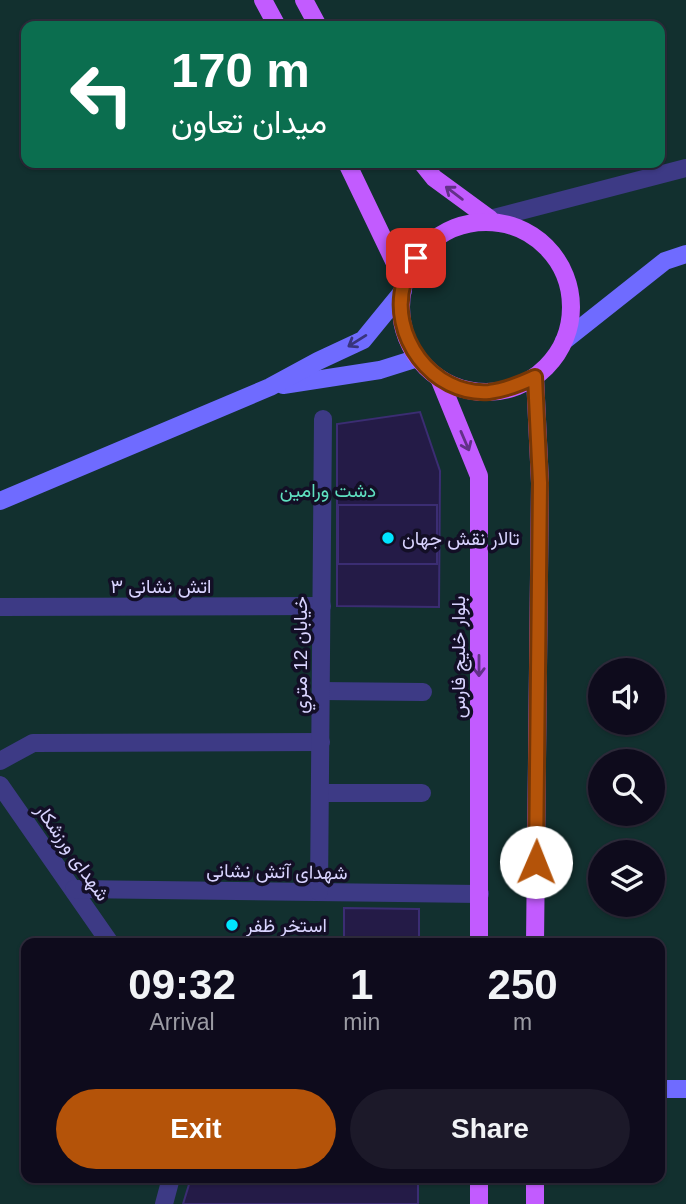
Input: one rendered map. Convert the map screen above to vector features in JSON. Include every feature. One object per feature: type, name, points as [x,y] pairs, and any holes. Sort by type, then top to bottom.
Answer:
[{"type":"main road","points":[[262,0],[274,21]]},
{"type":"main road","points":[[304,0],[315,21]]},
{"type":"main road","points":[[349,168],[403,286]]},
{"type":"main road","points":[[426,168],[434,178],[490,219],[531,235],[550,251],[564,272],[570,295],[570,319],[564,341],[552,361],[535,377],[512,388],[487,392],[462,389],[439,378],[418,358],[404,332],[400,307],[403,286],[416,258],[434,239],[458,226],[490,219]]},
{"type":"main road","points":[[535,377],[540,483],[535,938]]},
{"type":"main road","name":"بلوار خلیج فارس","points":[[439,378],[479,476],[480,938]]},
{"type":"main road","points":[[479,1183],[479,1204]]},
{"type":"main road","points":[[535,1183],[535,1204]]},
{"type":"street","points":[[490,219],[686,167]]},
{"type":"street","points":[[564,341],[665,261],[686,254]]},
{"type":"street","points":[[0,501],[270,387],[318,360],[363,340],[403,286]]},
{"type":"street","points":[[270,387],[380,370],[418,358]]},
{"type":"street","name":"خيابان 12 متري","points":[[319,892],[323,419]]},
{"type":"street","name":"اتش نشانی ۳","points":[[0,607],[322,606]]},
{"type":"street","points":[[321,691],[423,692]]},
{"type":"street","points":[[0,761],[33,743],[321,742]]},
{"type":"street","name":"شهدای ورزشکار","points":[[0,785],[107,938]]},
{"type":"street","points":[[320,793],[422,793]]},
{"type":"street","name":"شهدای آتش نشانی","points":[[74,889],[480,894]]},
{"type":"street","points":[[665,1089],[686,1089]]},
{"type":"street","points":[[164,1204],[170,1183]]},
{"type":"green space","name":"دشت ورامین","points":[[0,0],[686,0],[686,1204],[0,1204]]},
{"type":"building","name":"تالار نقش جهان","points":[[420,412],[440,471],[439,607],[337,606],[337,424]]},
{"type":"building","points":[[338,505],[437,505],[437,564],[338,564]]},
{"type":"building","points":[[344,908],[419,909],[419,938],[344,938]]},
{"type":"building","points":[[189,1183],[418,1183],[418,1204],[183,1204]]},
{"type":"place","name":"تالار نقش جهان","points":[[388,538]]},
{"type":"place","name":"استخر ظفر","points":[[232,925]]},
{"type":"route","points":[[416,258],[404,282],[400,307],[404,332],[418,358],[439,378],[462,389],[487,392],[512,388],[535,377],[540,483],[536,862]]}]
